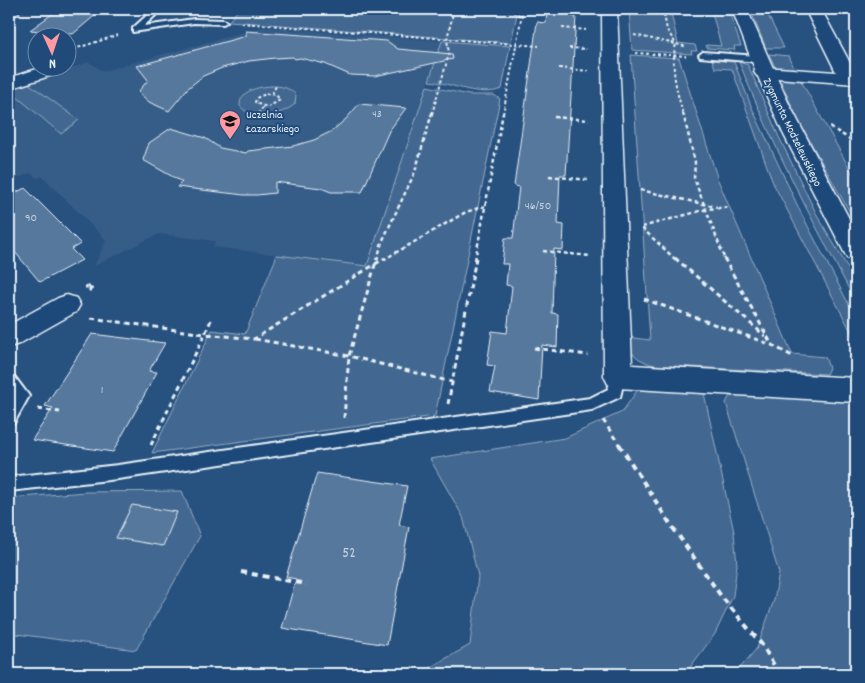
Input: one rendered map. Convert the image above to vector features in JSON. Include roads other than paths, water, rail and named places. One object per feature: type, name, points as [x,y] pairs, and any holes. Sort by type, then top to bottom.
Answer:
[{"type":"street","name":"Zygmunta Modzelewskiego","points":[[739,9],[760,66],[815,178],[856,252]]},
{"type":"street","points":[[813,9],[852,79]]},
{"type":"street","points":[[609,20],[618,367],[856,390]]},
{"type":"street","points":[[760,66],[852,79]]},
{"type":"street","points":[[9,84],[28,78]]},
{"type":"street","points":[[9,337],[75,314]]},
{"type":"lane","points":[[158,9],[136,30],[194,21],[223,22]]},
{"type":"lane","points":[[703,55],[760,66]]},
{"type":"lane","points":[[9,484],[444,427],[592,404],[606,400],[615,393],[618,367]]},
{"type":"lane","points":[[9,380],[22,396],[9,418]]},
{"type":"place","name":"Uczelnia Łazarskiego","points":[[230,140]]}]
